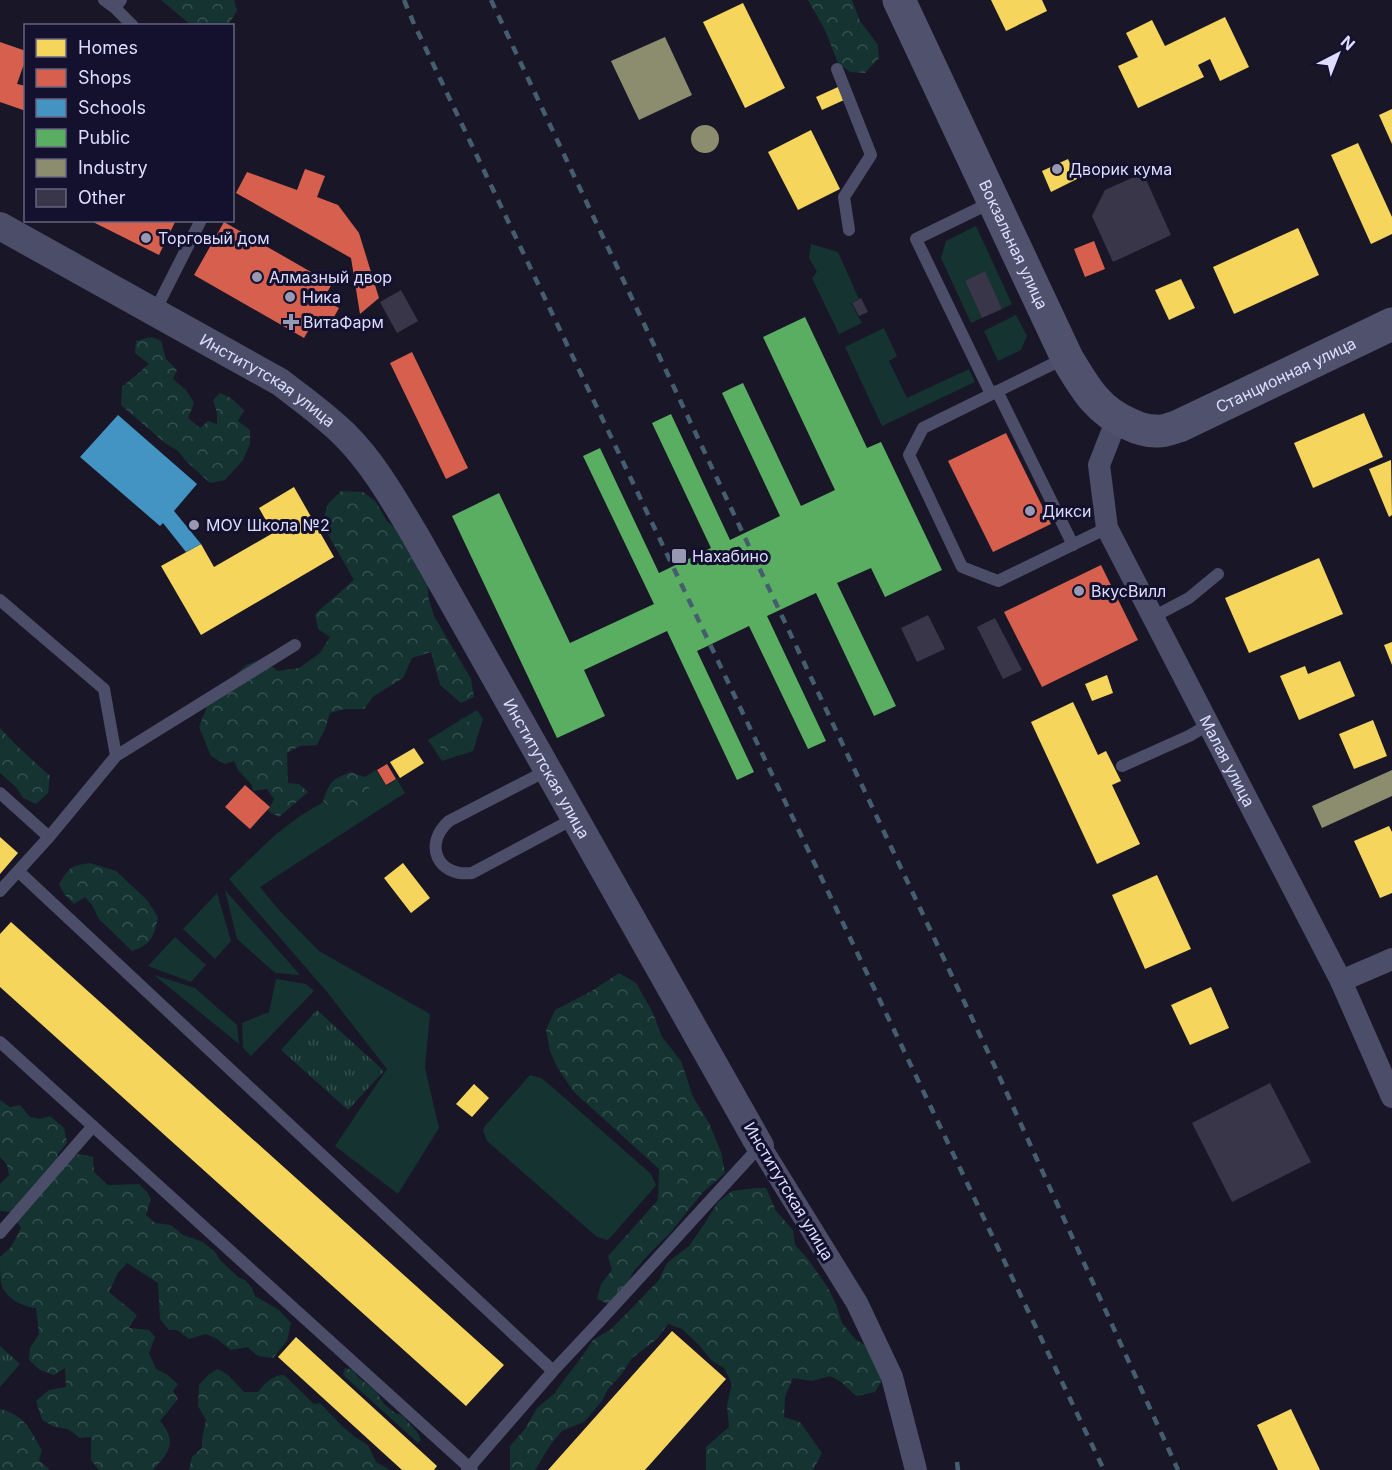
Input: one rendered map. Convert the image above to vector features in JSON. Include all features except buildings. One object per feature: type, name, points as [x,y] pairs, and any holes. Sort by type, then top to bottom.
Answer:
[{"type":"main road","name":"Вокзальная улица","points":[[898,0],[1067,358],[1087,391],[1117,419],[1137,427],[1157,432],[1179,426]]},
{"type":"main road","name":"Станционная улица","points":[[1179,426],[1392,324]]},
{"type":"street","name":"Институтская улица","points":[[0,226],[280,382],[346,436],[374,470],[393,499],[548,770],[760,1146],[857,1303],[892,1377],[916,1470]]},
{"type":"street","name":"Малая улица","points":[[1117,419],[1099,465],[1107,528],[1341,981],[1392,1096]]},
{"type":"street","points":[[1341,981],[1392,959]]},
{"type":"lane","points":[[104,0],[118,4],[132,24]]},
{"type":"lane","points":[[837,69],[871,155],[844,197],[849,230]]},
{"type":"lane","points":[[993,201],[916,239],[1073,545]]},
{"type":"lane","points":[[154,313],[200,222]]},
{"type":"lane","points":[[1067,358],[923,428],[909,455],[962,567],[998,581],[1107,528]]},
{"type":"lane","points":[[1153,617],[1189,598],[1218,574]]},
{"type":"lane","points":[[0,600],[104,689],[116,756]]},
{"type":"lane","points":[[0,891],[49,837],[116,756],[296,645]]},
{"type":"lane","points":[[1122,766],[1208,725]]},
{"type":"lane","points":[[548,770],[449,821],[442,827],[435,843],[440,861],[454,873],[472,873],[574,818]]},
{"type":"lane","points":[[0,793],[49,837]]},
{"type":"lane","points":[[18,871],[553,1371]]},
{"type":"lane","points":[[0,1042],[469,1469],[553,1371],[760,1146]]},
{"type":"lane","points":[[0,1233],[93,1126]]},
{"type":"green space","points":[[161,0],[234,0],[237,11],[229,24],[190,24]]},
{"type":"green space","points":[[808,0],[852,0],[860,21],[878,45],[879,58],[865,73],[850,72],[838,63],[825,30]]},
{"type":"green space","points":[[976,226],[1012,304],[1002,309],[984,272],[965,281],[982,318],[971,323],[941,258],[946,241]]},
{"type":"green space","points":[[811,244],[838,252],[859,299],[851,303],[862,323],[839,334],[812,278],[817,272],[809,258]]},
{"type":"green space","points":[[1016,315],[1027,336],[1021,350],[998,361],[984,331]]},
{"type":"green space","points":[[884,328],[897,356],[889,361],[907,398],[969,369],[975,382],[882,426],[845,347]]},
{"type":"green space","points":[[152,337],[161,341],[166,359],[177,370],[173,379],[186,390],[194,403],[188,418],[200,428],[208,421],[217,424],[217,413],[213,400],[220,393],[231,398],[244,410],[238,421],[250,430],[250,444],[243,460],[225,480],[210,483],[178,451],[165,443],[121,405],[122,387],[149,364],[135,353],[136,341]]},
{"type":"green space","points":[[341,491],[363,492],[375,501],[387,521],[407,539],[426,571],[429,600],[434,616],[471,679],[474,697],[461,703],[440,685],[431,652],[412,658],[403,678],[374,696],[364,709],[344,709],[330,713],[317,745],[300,746],[287,753],[288,783],[299,784],[308,792],[279,817],[268,811],[274,799],[267,789],[253,791],[252,785],[238,770],[234,761],[225,764],[211,756],[199,727],[210,699],[246,665],[262,659],[278,671],[299,668],[320,653],[330,637],[318,629],[315,614],[354,580],[322,524],[328,504]]},
{"type":"green space","points":[[477,710],[483,719],[473,751],[442,761],[428,740]]},
{"type":"green space","points":[[462,718],[474,725],[473,742],[461,750],[445,751],[432,741],[448,732]]},
{"type":"green space","points":[[0,728],[50,776],[48,793],[36,804],[23,798],[16,787],[0,773]]},
{"type":"green space","points":[[376,770],[386,786],[397,779],[405,793],[260,887],[319,951],[430,1014],[425,1068],[439,1128],[398,1194],[335,1146],[387,1069],[327,992],[229,879],[275,835],[300,816]]},
{"type":"green space","points":[[351,772],[372,780],[363,804],[348,813],[334,811],[323,801],[328,789],[336,779]]},
{"type":"green space","points":[[90,863],[116,871],[147,900],[158,917],[153,935],[144,946],[132,951],[99,919],[85,897],[74,904],[65,895],[59,885],[68,871]]},
{"type":"green space","points":[[225,890],[300,975],[275,973],[237,939]]},
{"type":"green space","points":[[217,893],[231,941],[215,959],[183,929]]},
{"type":"green space","points":[[175,937],[206,965],[191,982],[148,966]]},
{"type":"green space","points":[[619,973],[636,983],[653,1013],[662,1037],[681,1061],[693,1097],[709,1123],[721,1152],[725,1173],[703,1192],[670,1233],[633,1272],[624,1291],[608,1304],[597,1299],[601,1284],[612,1270],[608,1256],[658,1200],[659,1169],[574,1092],[557,1067],[550,1051],[546,1030],[555,1010],[590,992]]},
{"type":"green space","points":[[154,975],[195,988],[237,1025],[239,1044]]},
{"type":"green space","points":[[276,979],[306,984],[314,991],[251,1056],[243,1048],[242,1023],[269,1012]]},
{"type":"green space","points":[[317,1010],[384,1071],[348,1110],[281,1050]]},
{"type":"green space","points":[[530,1075],[541,1078],[550,1085],[651,1174],[656,1185],[608,1240],[597,1237],[487,1141],[483,1130],[485,1126]]},
{"type":"green space","points":[[0,1100],[10,1107],[20,1105],[30,1117],[40,1119],[50,1116],[64,1128],[67,1143],[57,1155],[61,1164],[79,1154],[93,1157],[94,1172],[108,1185],[139,1184],[151,1199],[146,1215],[155,1223],[171,1225],[183,1235],[203,1242],[238,1277],[245,1280],[255,1296],[279,1310],[291,1323],[287,1341],[273,1358],[258,1356],[247,1347],[231,1350],[206,1334],[189,1339],[177,1330],[169,1330],[160,1319],[158,1283],[127,1263],[118,1273],[109,1292],[137,1315],[129,1328],[149,1330],[155,1337],[149,1353],[156,1369],[178,1384],[173,1391],[178,1399],[160,1421],[169,1435],[169,1447],[153,1470],[99,1470],[91,1460],[91,1437],[80,1438],[68,1429],[55,1427],[42,1420],[36,1401],[49,1390],[66,1387],[65,1368],[54,1375],[40,1370],[29,1360],[30,1348],[39,1334],[36,1308],[25,1306],[14,1300],[6,1293],[1,1283],[0,1257],[11,1247],[21,1228],[11,1212],[0,1211],[0,1184],[9,1175],[7,1165],[0,1157]]},
{"type":"green space","points":[[766,1188],[776,1211],[793,1230],[795,1245],[828,1288],[842,1323],[856,1340],[874,1350],[885,1375],[875,1392],[856,1396],[841,1382],[830,1376],[812,1381],[793,1378],[785,1397],[784,1417],[800,1422],[822,1453],[813,1470],[706,1470],[706,1447],[729,1427],[727,1405],[732,1384],[724,1368],[711,1360],[682,1329],[668,1324],[657,1339],[632,1358],[584,1422],[562,1431],[535,1470],[510,1470],[510,1446],[525,1429],[537,1408],[554,1394],[593,1340],[611,1329],[659,1280],[667,1263],[689,1246],[718,1202],[732,1191]]},
{"type":"green space","points":[[0,1346],[20,1364],[0,1387]]},
{"type":"green space","points":[[345,1368],[353,1370],[376,1391],[384,1404],[403,1416],[421,1440],[418,1443],[343,1375]]},
{"type":"green space","points":[[218,1369],[228,1375],[244,1392],[258,1392],[272,1378],[284,1375],[314,1404],[320,1403],[342,1426],[368,1445],[376,1462],[390,1470],[189,1470],[192,1457],[202,1448],[206,1420],[198,1406],[199,1385],[208,1375]]},
{"type":"green space","points":[[0,1409],[15,1415],[26,1424],[42,1450],[39,1460],[50,1470],[0,1470]]},
{"type":"railway","points":[[404,0],[1104,1470]]},
{"type":"railway","points":[[491,0],[995,1067],[1178,1470]]},
{"type":"railway","points":[[957,1462],[958,1470]]},
{"type":"place","name":"Дворик кума","points":[[1057,169]]},
{"type":"place","name":"Торговый дом","points":[[146,238]]},
{"type":"place","name":"Алмазный двор","points":[[257,277]]},
{"type":"place","name":"Ника","points":[[290,297]]},
{"type":"place","name":"ВитаФарм","points":[[291,322]]},
{"type":"place","name":"Дикси","points":[[1030,511]]},
{"type":"place","name":"МОУ Школа №2","points":[[194,525]]},
{"type":"place","name":"Нахабино","points":[[679,556]]},
{"type":"place","name":"ВкусВилл","points":[[1079,591]]}]
